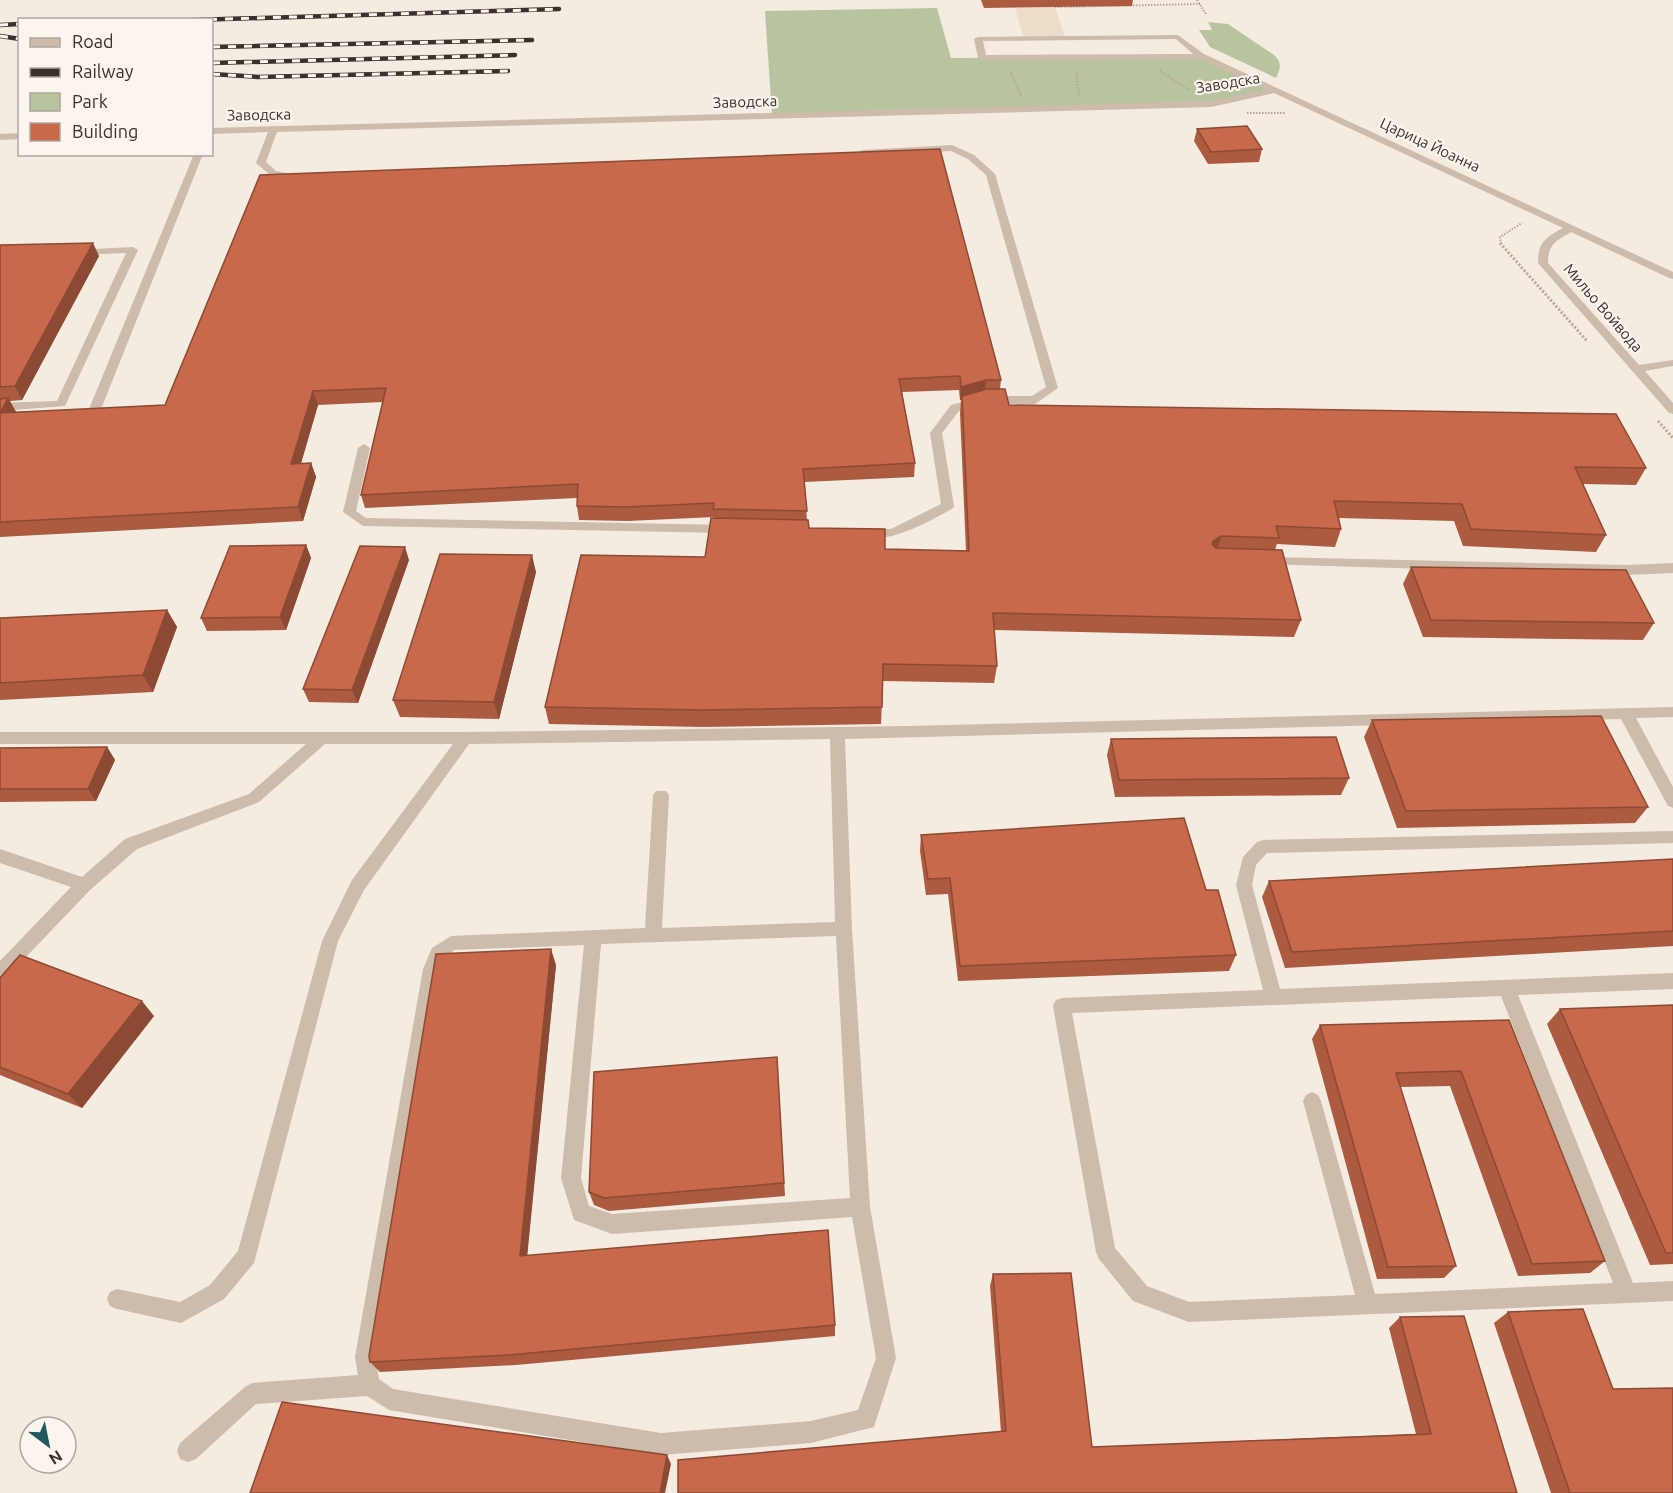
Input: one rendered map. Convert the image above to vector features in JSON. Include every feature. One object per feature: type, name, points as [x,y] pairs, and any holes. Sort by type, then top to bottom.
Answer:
[{"type":"street","name":"Царица Йоанна","points":[[1005,58],[982,58],[978,39],[1178,37],[1201,56],[1673,276]]},
{"type":"street","points":[[1005,58],[1201,56]]},
{"type":"street","name":"Заводска","points":[[213,131],[1210,104],[1278,90]]},
{"type":"street","points":[[273,130],[261,163],[273,173],[306,178]]},
{"type":"street","points":[[0,137],[18,136]]},
{"type":"street","points":[[844,153],[952,148],[970,157],[990,174],[1052,388],[1035,400],[985,400],[955,408],[936,433],[948,506],[893,533],[857,532]]},
{"type":"street","points":[[95,409],[198,156]]},
{"type":"street","name":"Мильо Войвода","points":[[1571,228],[1551,239],[1542,249],[1543,263],[1673,410]]},
{"type":"street","points":[[0,407],[62,404],[134,250],[67,252]]},
{"type":"street","points":[[1636,369],[1673,363]]},
{"type":"street","points":[[364,448],[349,512],[363,522],[739,530]]},
{"type":"street","points":[[1251,561],[1627,570],[1673,568]]},
{"type":"street","points":[[0,738],[465,738],[837,732],[1673,712]]},
{"type":"street","points":[[1626,714],[1673,802]]},
{"type":"street","points":[[837,732],[844,929],[860,1207],[886,1358],[867,1419],[811,1432],[661,1444],[388,1399],[370,1385],[365,1357],[432,969],[438,953],[451,944],[844,929]]},
{"type":"street","points":[[0,973],[84,885],[131,844],[254,798],[322,738]]},
{"type":"street","points":[[117,1299],[181,1313],[217,1292],[247,1256],[330,941],[358,885],[465,738]]},
{"type":"street","points":[[653,936],[661,795]]},
{"type":"street","points":[[1273,996],[1244,885],[1249,862],[1263,847],[1673,837]]},
{"type":"street","points":[[0,856],[84,885]]},
{"type":"street","points":[[593,938],[571,1178],[581,1213],[612,1224],[860,1207]]},
{"type":"street","points":[[1673,981],[1062,1006],[1106,1252],[1140,1294],[1189,1312],[1673,1291]]},
{"type":"street","points":[[1507,989],[1627,1293]]},
{"type":"street","points":[[1312,1101],[1368,1304]]},
{"type":"street","points":[[188,1451],[252,1394],[370,1385]]},
{"type":"path","points":[[1197,0],[1206,14]]},
{"type":"path","points":[[1055,8],[1200,4]]},
{"type":"path","points":[[1136,56],[1210,104]]},
{"type":"path","points":[[1074,57],[1080,107]]},
{"type":"path","points":[[1005,58],[1026,109]]},
{"type":"path","points":[[1240,113],[1285,113]]},
{"type":"path","points":[[1512,217],[1522,222],[1503,233],[1500,243],[1587,341]]},
{"type":"path","points":[[1657,420],[1673,438]]},
{"type":"green space","points":[[937,8],[951,58],[1201,56],[1278,90],[1211,104],[772,116],[765,11]]},
{"type":"green space","points":[[1208,22],[1228,24],[1274,55],[1280,65],[1276,78],[1210,47],[1199,30],[1212,30]]},
{"type":"shaded area","points":[[1055,7],[1065,38],[1024,38],[1015,8]]},
{"type":"building","points":[[1247,126],[1262,149],[1211,152],[1197,129]]},
{"type":"building","points":[[940,149],[1001,380],[986,380],[961,387],[960,376],[899,379],[915,463],[803,469],[807,511],[713,509],[714,503],[626,507],[577,506],[578,484],[361,495],[386,388],[313,391],[291,464],[311,463],[298,507],[0,522],[0,413],[165,405],[260,175]]},
{"type":"building","points":[[93,243],[15,386],[0,387],[0,245]]},
{"type":"building","points":[[987,389],[1005,389],[1009,405],[1616,414],[1646,468],[1575,467],[1606,535],[1471,529],[1462,504],[1334,501],[1341,529],[1276,526],[1279,538],[1221,536],[1213,541],[1212,544],[1216,548],[1282,550],[1301,620],[993,613],[997,666],[883,664],[882,707],[701,710],[545,707],[581,555],[705,557],[711,518],[808,520],[809,528],[885,529],[885,549],[969,551],[962,396]]},
{"type":"building","points":[[8,398],[0,413],[0,399]]},
{"type":"building","points":[[306,545],[280,617],[201,618],[230,546]]},
{"type":"building","points":[[360,546],[405,547],[352,690],[303,689]]},
{"type":"building","points":[[440,554],[532,555],[494,702],[393,700]]},
{"type":"building","points":[[1411,567],[1626,570],[1654,623],[1431,620]]},
{"type":"building","points":[[167,610],[143,675],[0,683],[0,618]]},
{"type":"building","points":[[1601,716],[1648,807],[1406,811],[1372,720]]},
{"type":"building","points":[[1336,737],[1349,778],[1119,780],[1111,739]]},
{"type":"building","points":[[107,747],[88,789],[0,789],[0,748]]},
{"type":"building","points":[[1184,818],[1206,890],[1218,890],[1236,955],[960,966],[950,878],[928,879],[921,835]]},
{"type":"building","points":[[1673,859],[1673,931],[1292,952],[1269,881]]},
{"type":"building","points":[[551,949],[520,1256],[828,1230],[835,1325],[509,1355],[370,1362],[369,1356],[436,954]]},
{"type":"building","points":[[20,955],[142,1001],[68,1094],[0,1067],[0,978]]},
{"type":"building","points":[[1673,1005],[1673,1253],[1666,1253],[1560,1009]]},
{"type":"building","points":[[1509,1020],[1605,1261],[1532,1264],[1461,1071],[1396,1073],[1456,1266],[1388,1267],[1320,1025]]},
{"type":"building","points":[[777,1057],[784,1183],[604,1198],[589,1192],[594,1072]]},
{"type":"building","points":[[1071,1273],[1092,1447],[1431,1434],[1400,1317],[1464,1316],[1517,1493],[678,1493],[678,1460],[1006,1431],[993,1274]]},
{"type":"building","points":[[1583,1309],[1613,1389],[1673,1388],[1673,1493],[1570,1493],[1508,1312]]},
{"type":"building","points":[[282,1402],[667,1455],[660,1493],[250,1493]]},
{"type":"railway","points":[[213,19],[559,9]]},
{"type":"railway","points":[[0,25],[18,24]]},
{"type":"railway","points":[[0,36],[18,39]]},
{"type":"railway","points":[[213,47],[532,40]]},
{"type":"railway","points":[[213,63],[515,55]]},
{"type":"railway","points":[[213,74],[258,77],[508,71]]}]
